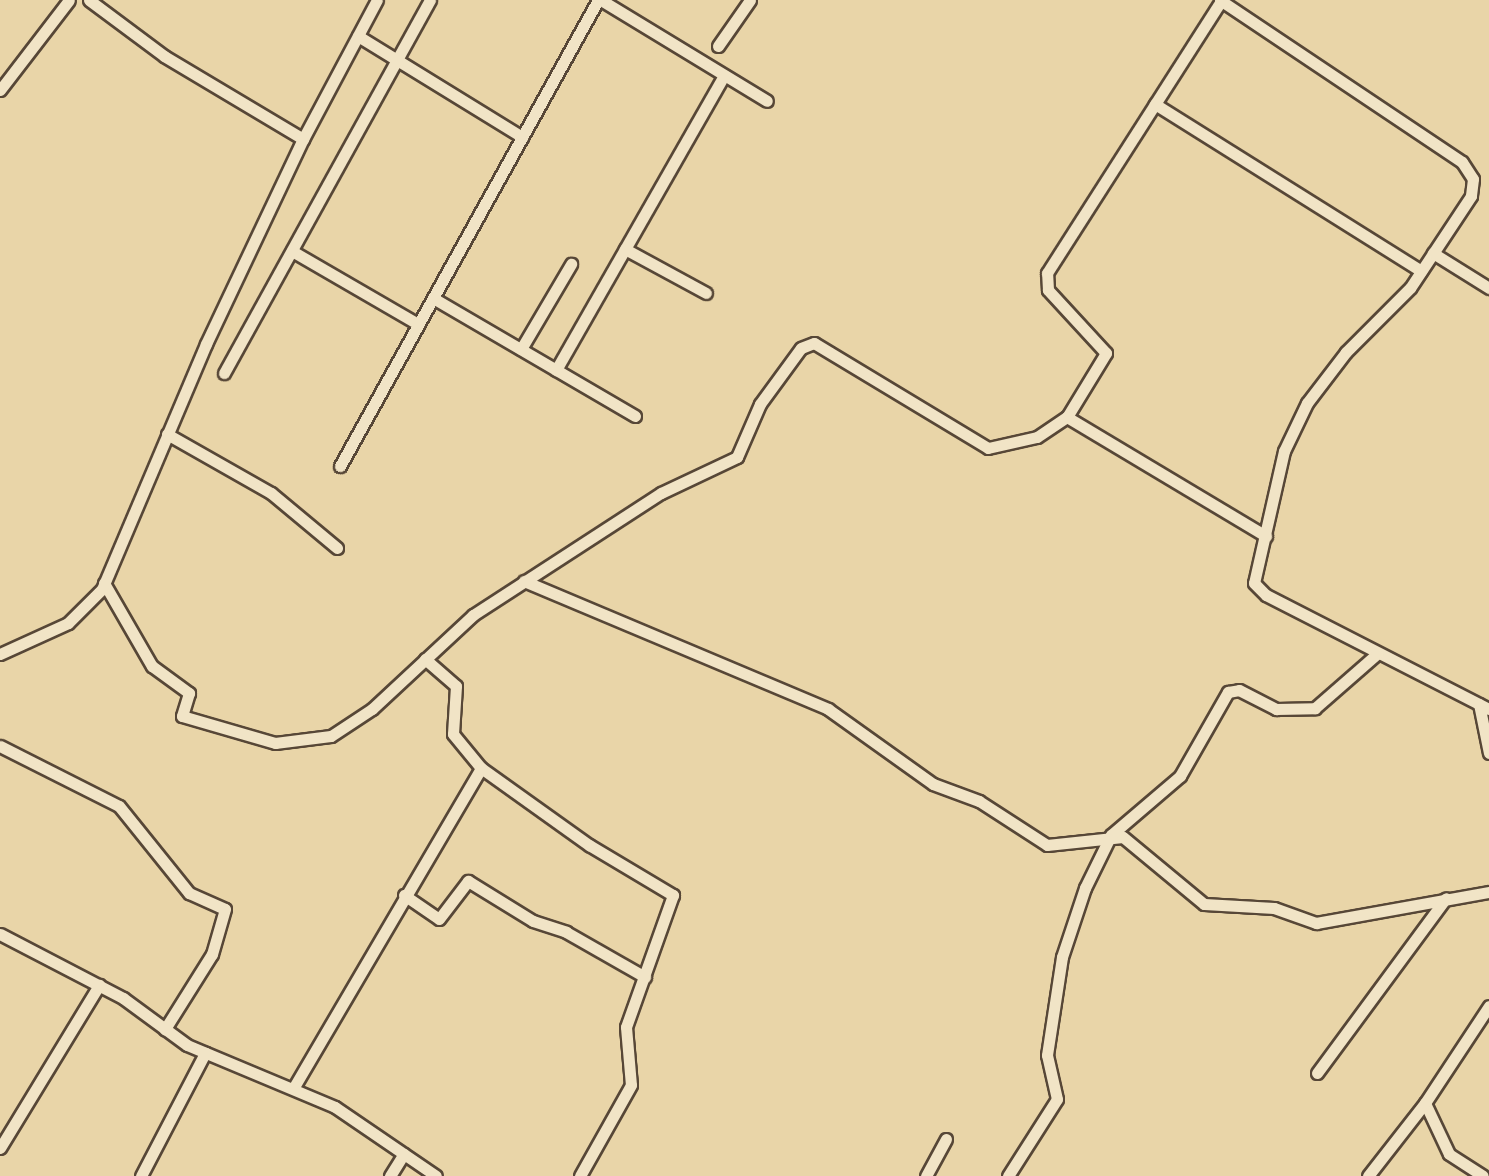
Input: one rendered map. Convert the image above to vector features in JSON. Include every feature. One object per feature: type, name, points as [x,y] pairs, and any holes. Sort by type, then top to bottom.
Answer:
[{"type":"street","points":[[0,90],[69,0]]},
{"type":"street","points":[[89,0],[164,56],[303,139]]},
{"type":"street","points":[[0,654],[68,623],[86,610],[104,583],[167,434],[303,139],[377,0]]},
{"type":"street","points":[[224,373],[430,0]]},
{"type":"street","points":[[340,466],[600,0],[767,101]]},
{"type":"street","points":[[718,46],[750,0]]},
{"type":"street","points":[[104,583],[152,666],[189,693],[182,716],[257,740],[291,744],[345,729],[473,615],[661,493],[737,457],[760,404],[806,344],[820,345],[988,448],[1037,437],[1067,417],[1104,365],[1106,353],[1048,290],[1045,279],[1221,1],[1469,170],[1471,196],[1421,271],[1396,305],[1346,352],[1307,403],[1284,451],[1266,536],[1253,575],[1258,589],[1377,654],[1486,705],[1489,753]]},
{"type":"street","points":[[358,36],[522,137]]},
{"type":"street","points":[[556,370],[724,75]]},
{"type":"street","points":[[1155,104],[1421,271]]},
{"type":"street","points":[[625,249],[706,293]]},
{"type":"street","points":[[292,251],[418,324]]},
{"type":"street","points":[[1433,253],[1489,288]]},
{"type":"street","points":[[521,349],[571,264]]},
{"type":"street","points":[[433,298],[635,416]]},
{"type":"street","points":[[1067,417],[1266,536]]},
{"type":"street","points":[[167,434],[271,493],[337,548]]},
{"type":"street","points":[[524,581],[828,709],[933,784],[979,801],[1047,845],[1111,835],[1130,842],[1188,895],[1210,905],[1274,908],[1316,923],[1489,892]]},
{"type":"street","points":[[1008,1176],[1057,1099],[1047,1055],[1062,957],[1085,888],[1111,835],[1180,776],[1228,692],[1239,690],[1276,709],[1315,708],[1377,654]]},
{"type":"street","points":[[425,659],[457,689],[453,734],[481,768],[589,845],[673,895],[626,1027],[631,1085],[580,1176]]},
{"type":"street","points":[[0,746],[119,806],[189,893],[225,909],[212,954],[165,1029]]},
{"type":"street","points":[[294,1087],[481,768]]},
{"type":"street","points":[[404,895],[439,919],[468,881],[533,921],[566,932],[645,977]]},
{"type":"street","points":[[1317,1073],[1446,898]]},
{"type":"street","points":[[0,934],[99,985],[205,1053],[294,1087],[358,1120],[436,1176]]},
{"type":"street","points":[[0,1148],[99,985]]},
{"type":"street","points":[[1368,1176],[1425,1103],[1489,1006]]},
{"type":"street","points":[[141,1176],[205,1053]]},
{"type":"street","points":[[1425,1103],[1449,1154],[1483,1176]]},
{"type":"street","points":[[926,1176],[946,1139]]},
{"type":"street","points":[[390,1176],[404,1154]]}]
